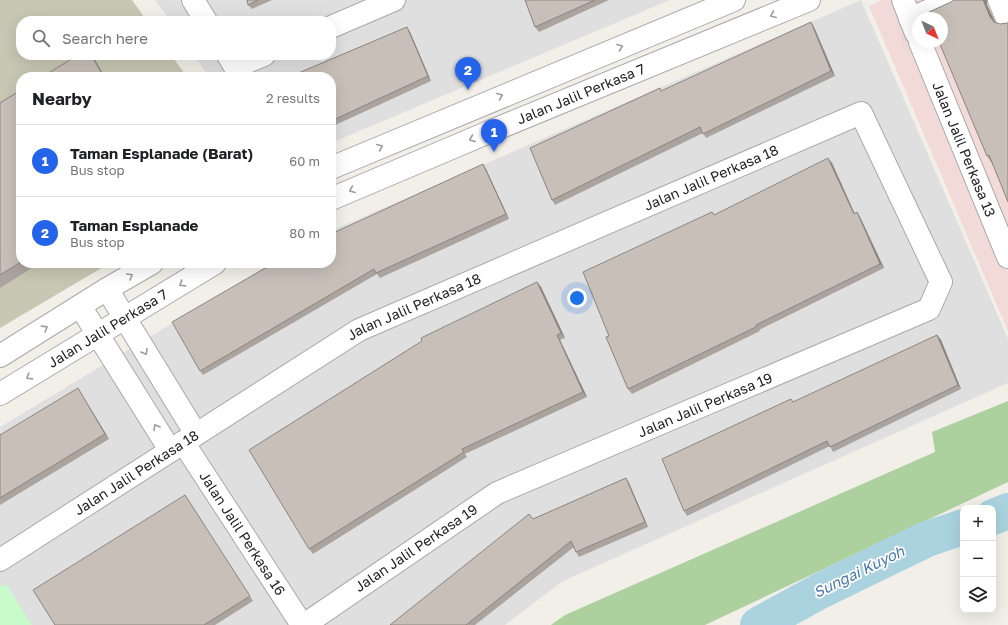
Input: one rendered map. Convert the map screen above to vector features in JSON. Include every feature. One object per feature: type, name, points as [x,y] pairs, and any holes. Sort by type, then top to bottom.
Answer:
[{"type":"street","points":[[193,0],[203,16]]},
{"type":"street","points":[[336,25],[394,0]]},
{"type":"street","name":"Jalan Jalil Perkasa 7","points":[[336,166],[483,103],[734,0]]},
{"type":"street","name":"Jalan Jalil Perkasa 7","points":[[336,197],[809,0]]},
{"type":"street","points":[[998,0],[1008,21]]},
{"type":"street","points":[[906,12],[944,1]]},
{"type":"street","name":"Jalan Jalil Perkasa 13","points":[[922,48],[1008,257]]},
{"type":"street","name":"Jalan Jalil Perkasa 18","points":[[0,560],[359,330],[861,113]]},
{"type":"street","name":"Jalan Jalil Perkasa 19","points":[[303,625],[497,493],[929,309],[940,282],[861,113]]},
{"type":"street","points":[[0,356],[143,268]]},
{"type":"street","name":"Jalan Jalil Perkasa 7","points":[[0,394],[207,268]]},
{"type":"street","name":"Jalan Jalil Perkasa 16","points":[[107,289],[126,318],[167,389],[183,442]]},
{"type":"street","name":"Jalan Jalil Perkasa 16","points":[[80,306],[98,334],[183,442],[303,625]]},
{"type":"shaded area","points":[[0,0],[132,0],[143,16],[16,16],[16,60],[175,60],[183,72],[16,72],[16,268],[102,268],[0,328]]},
{"type":"shaded area","points":[[155,0],[670,0],[336,141],[336,72],[206,72],[197,60],[336,60],[336,16],[166,16]]},
{"type":"shaded area","points":[[861,0],[1008,339],[1008,383],[563,581],[505,625],[0,625],[0,427],[264,268],[336,268],[336,229]]},
{"type":"shaded area","points":[[882,0],[1008,0],[1008,331],[869,6]]},
{"type":"green space","points":[[1008,401],[1008,482],[705,625],[551,625],[565,615],[935,452],[932,432]]},
{"type":"green space","points":[[6,584],[32,625],[0,625],[0,587]]},
{"type":"building","points":[[247,0],[258,0],[248,5]]},
{"type":"building","points":[[525,0],[595,0],[535,27]]},
{"type":"building","points":[[954,0],[983,0],[990,17],[994,22],[1000,24],[1008,23],[1008,202],[942,48],[948,48],[948,12],[929,12]]},
{"type":"building","points":[[811,22],[831,71],[703,134],[700,127],[552,200],[530,148],[660,88],[661,91]]},
{"type":"building","points":[[407,27],[428,76],[336,119],[336,72],[301,72],[329,60],[336,60],[336,57]]},
{"type":"building","points":[[70,60],[94,60],[101,72],[50,72]]},
{"type":"building","points":[[16,93],[16,265],[0,275],[0,103]]},
{"type":"building","points":[[828,158],[854,214],[857,212],[880,264],[756,325],[756,327],[628,389],[606,337],[609,336],[583,272],[712,212],[714,215]]},
{"type":"building","points":[[483,164],[506,214],[376,273],[374,269],[200,371],[172,322],[265,268],[336,268],[336,232]]},
{"type":"building","points":[[537,282],[561,333],[557,335],[583,392],[462,449],[464,452],[309,549],[249,450],[422,341],[421,338]]},
{"type":"building","points":[[937,335],[958,385],[830,447],[827,441],[684,511],[662,459],[791,399],[793,402]]},
{"type":"building","points":[[78,388],[105,434],[0,498],[0,435]]},
{"type":"building","points":[[626,478],[645,522],[576,552],[571,541],[466,625],[390,625],[529,514],[533,519]]},
{"type":"building","points":[[185,495],[250,596],[204,625],[55,625],[33,590]]},
{"type":"waterway","name":"Sungai Kuyoh","points":[[996,516],[1008,511]]},
{"type":"waterway","name":"Sungai Kuyoh","points":[[758,625],[820,591],[927,539],[960,528]]},
{"type":"place","name":"Taman Esplanade","points":[[468,90]]},
{"type":"place","name":"Taman Esplanade (Barat)","points":[[494,152]]}]
